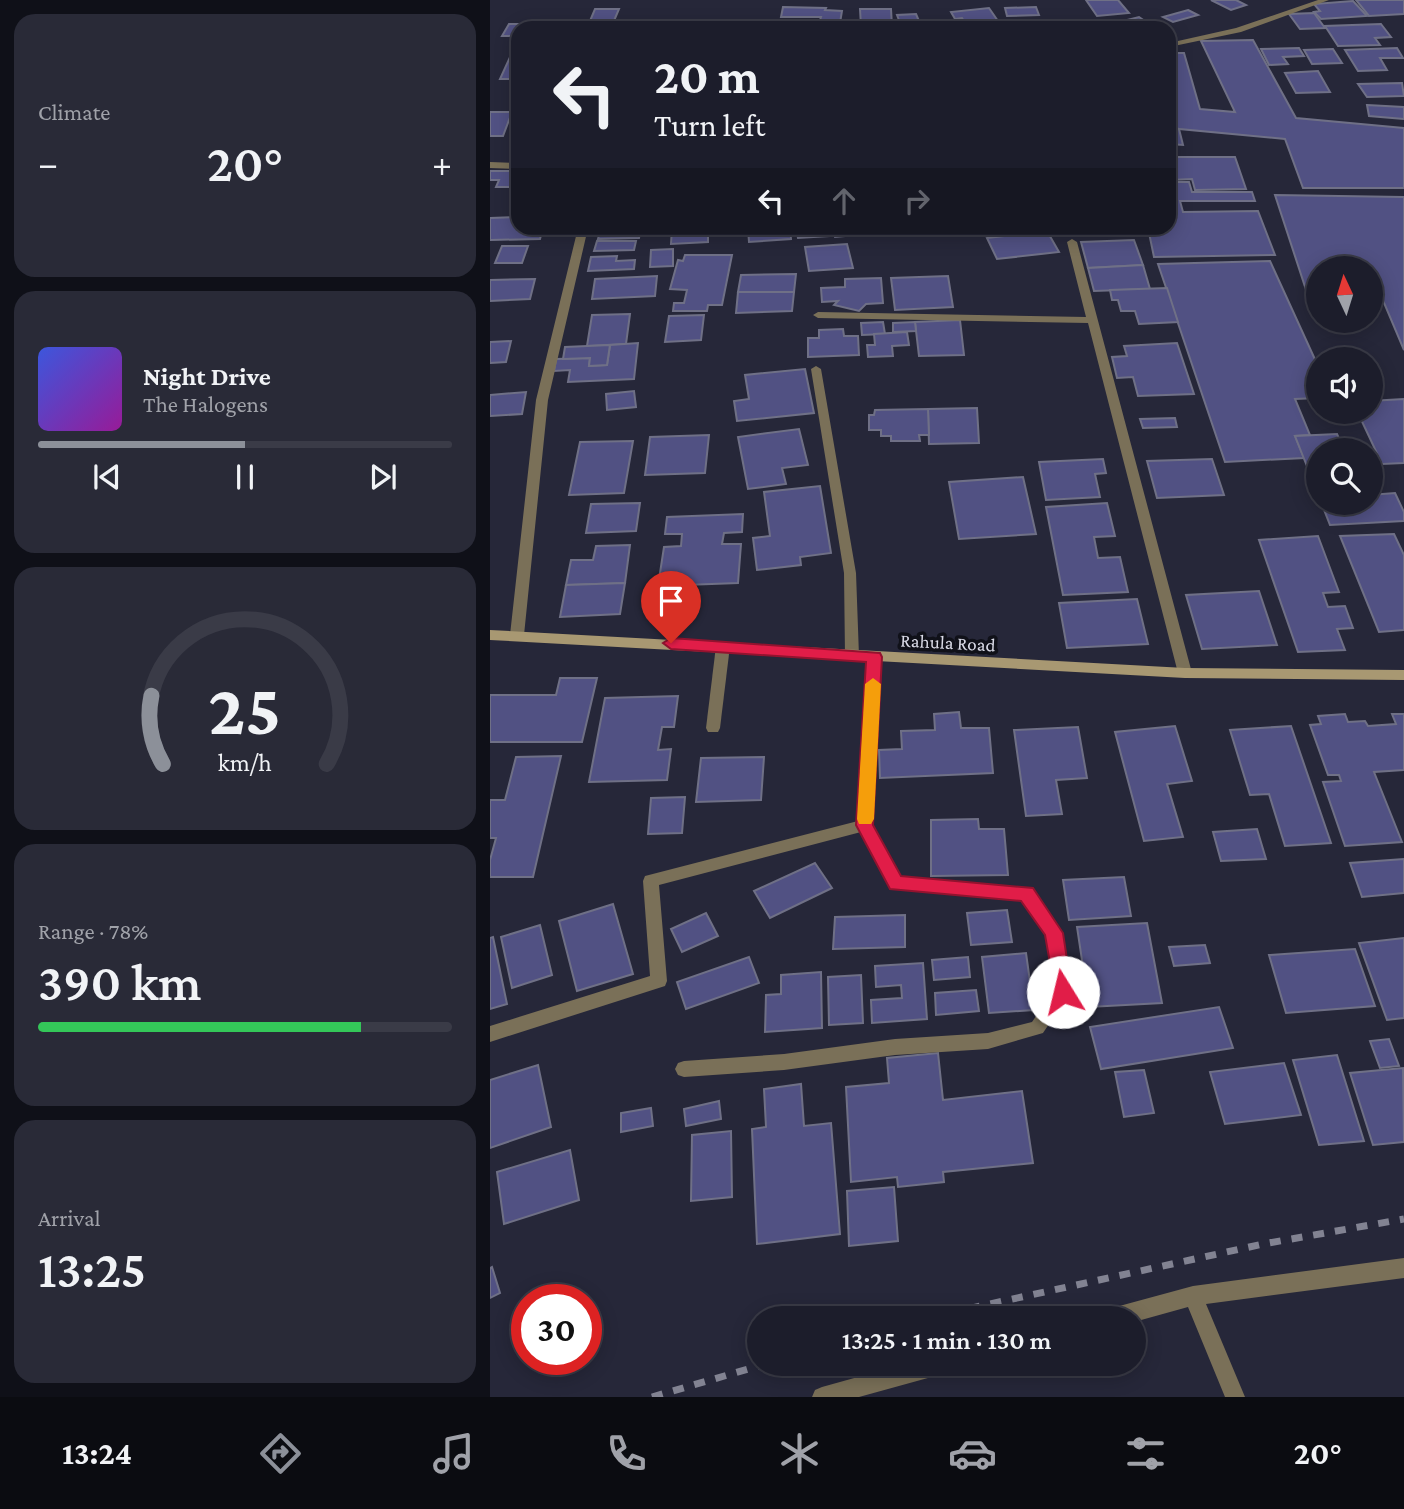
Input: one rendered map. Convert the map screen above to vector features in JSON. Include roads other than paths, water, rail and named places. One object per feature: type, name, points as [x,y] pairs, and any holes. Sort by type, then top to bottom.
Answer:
[{"type":"main road","name":"Rahula Road","points":[[490,635],[1185,673],[1404,675]]},
{"type":"street","points":[[1176,43],[1238,30],[1321,1]]},
{"type":"street","points":[[490,165],[511,166]]},
{"type":"street","points":[[517,635],[542,400],[581,235]]},
{"type":"street","points":[[1072,242],[1185,673]]},
{"type":"street","points":[[818,315],[1092,320]]},
{"type":"street","points":[[816,369],[850,573],[852,656]]},
{"type":"street","points":[[713,729],[723,646]]},
{"type":"street","points":[[684,1069],[784,1062],[895,1047],[988,1041],[1037,1028],[1063,992],[1054,933],[1026,894],[896,883],[865,825],[874,657]]},
{"type":"street","points":[[490,1034],[659,981],[651,881],[865,825]]},
{"type":"street","points":[[1146,1309],[1193,1296],[1404,1268]]},
{"type":"street","points":[[1193,1296],[1235,1397]]},
{"type":"street","points":[[822,1397],[899,1376]]},
{"type":"railway","points":[[981,1306],[1263,1244],[1404,1219]]},
{"type":"railway","points":[[652,1397],[747,1369]]}]
